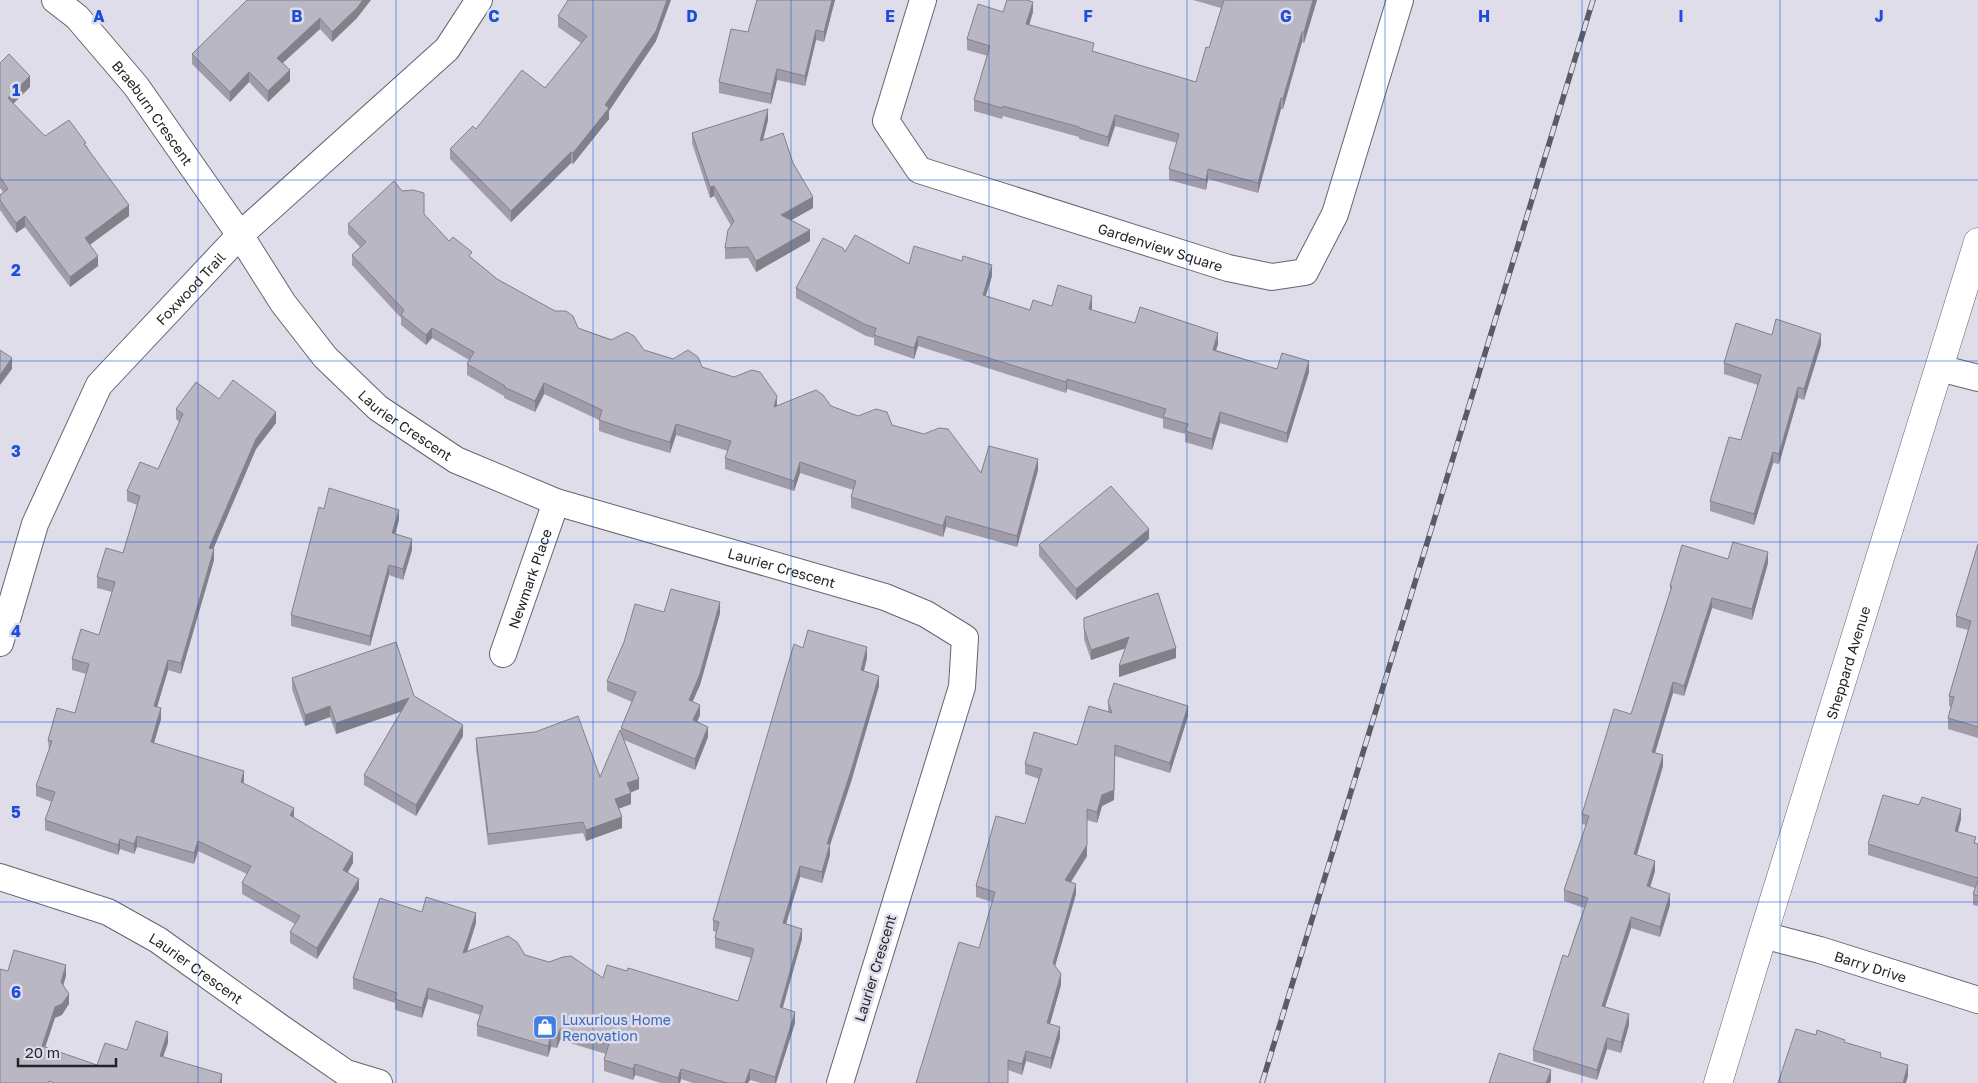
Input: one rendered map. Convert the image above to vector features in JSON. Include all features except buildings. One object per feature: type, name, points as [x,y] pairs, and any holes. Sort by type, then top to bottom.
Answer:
[{"type":"street","name":"Braeburn Crescent","points":[[55,0],[77,17],[136,86],[240,235]]},
{"type":"street","name":"Foxwood Trail","points":[[0,642],[36,524],[99,385],[240,235],[447,49],[479,0]]},
{"type":"street","name":"Gardenview Square","points":[[923,0],[886,121],[919,170],[1228,268],[1272,277],[1305,272],[1335,214],[1400,0]]},
{"type":"street","name":"Laurier Crescent","points":[[240,235],[283,303],[325,357],[378,408],[456,460],[556,502],[885,597],[926,614],[965,638],[962,686],[840,1083]]},
{"type":"street","name":"Sheppard Avenue","points":[[1718,1083],[1762,935],[1978,242]]},
{"type":"street","points":[[1939,368],[1978,378]]},
{"type":"street","name":"Newmark Place","points":[[503,654],[556,502]]},
{"type":"street","name":"Laurier Crescent","points":[[0,877],[108,912],[158,940],[346,1073],[379,1083]]},
{"type":"street","name":"Barry Drive","points":[[1762,935],[1820,950],[1978,1000]]},
{"type":"railway","points":[[1262,1083],[1593,0]]},
{"type":"place","name":"Luxurious Home Renovation","points":[[545,1027]]}]
